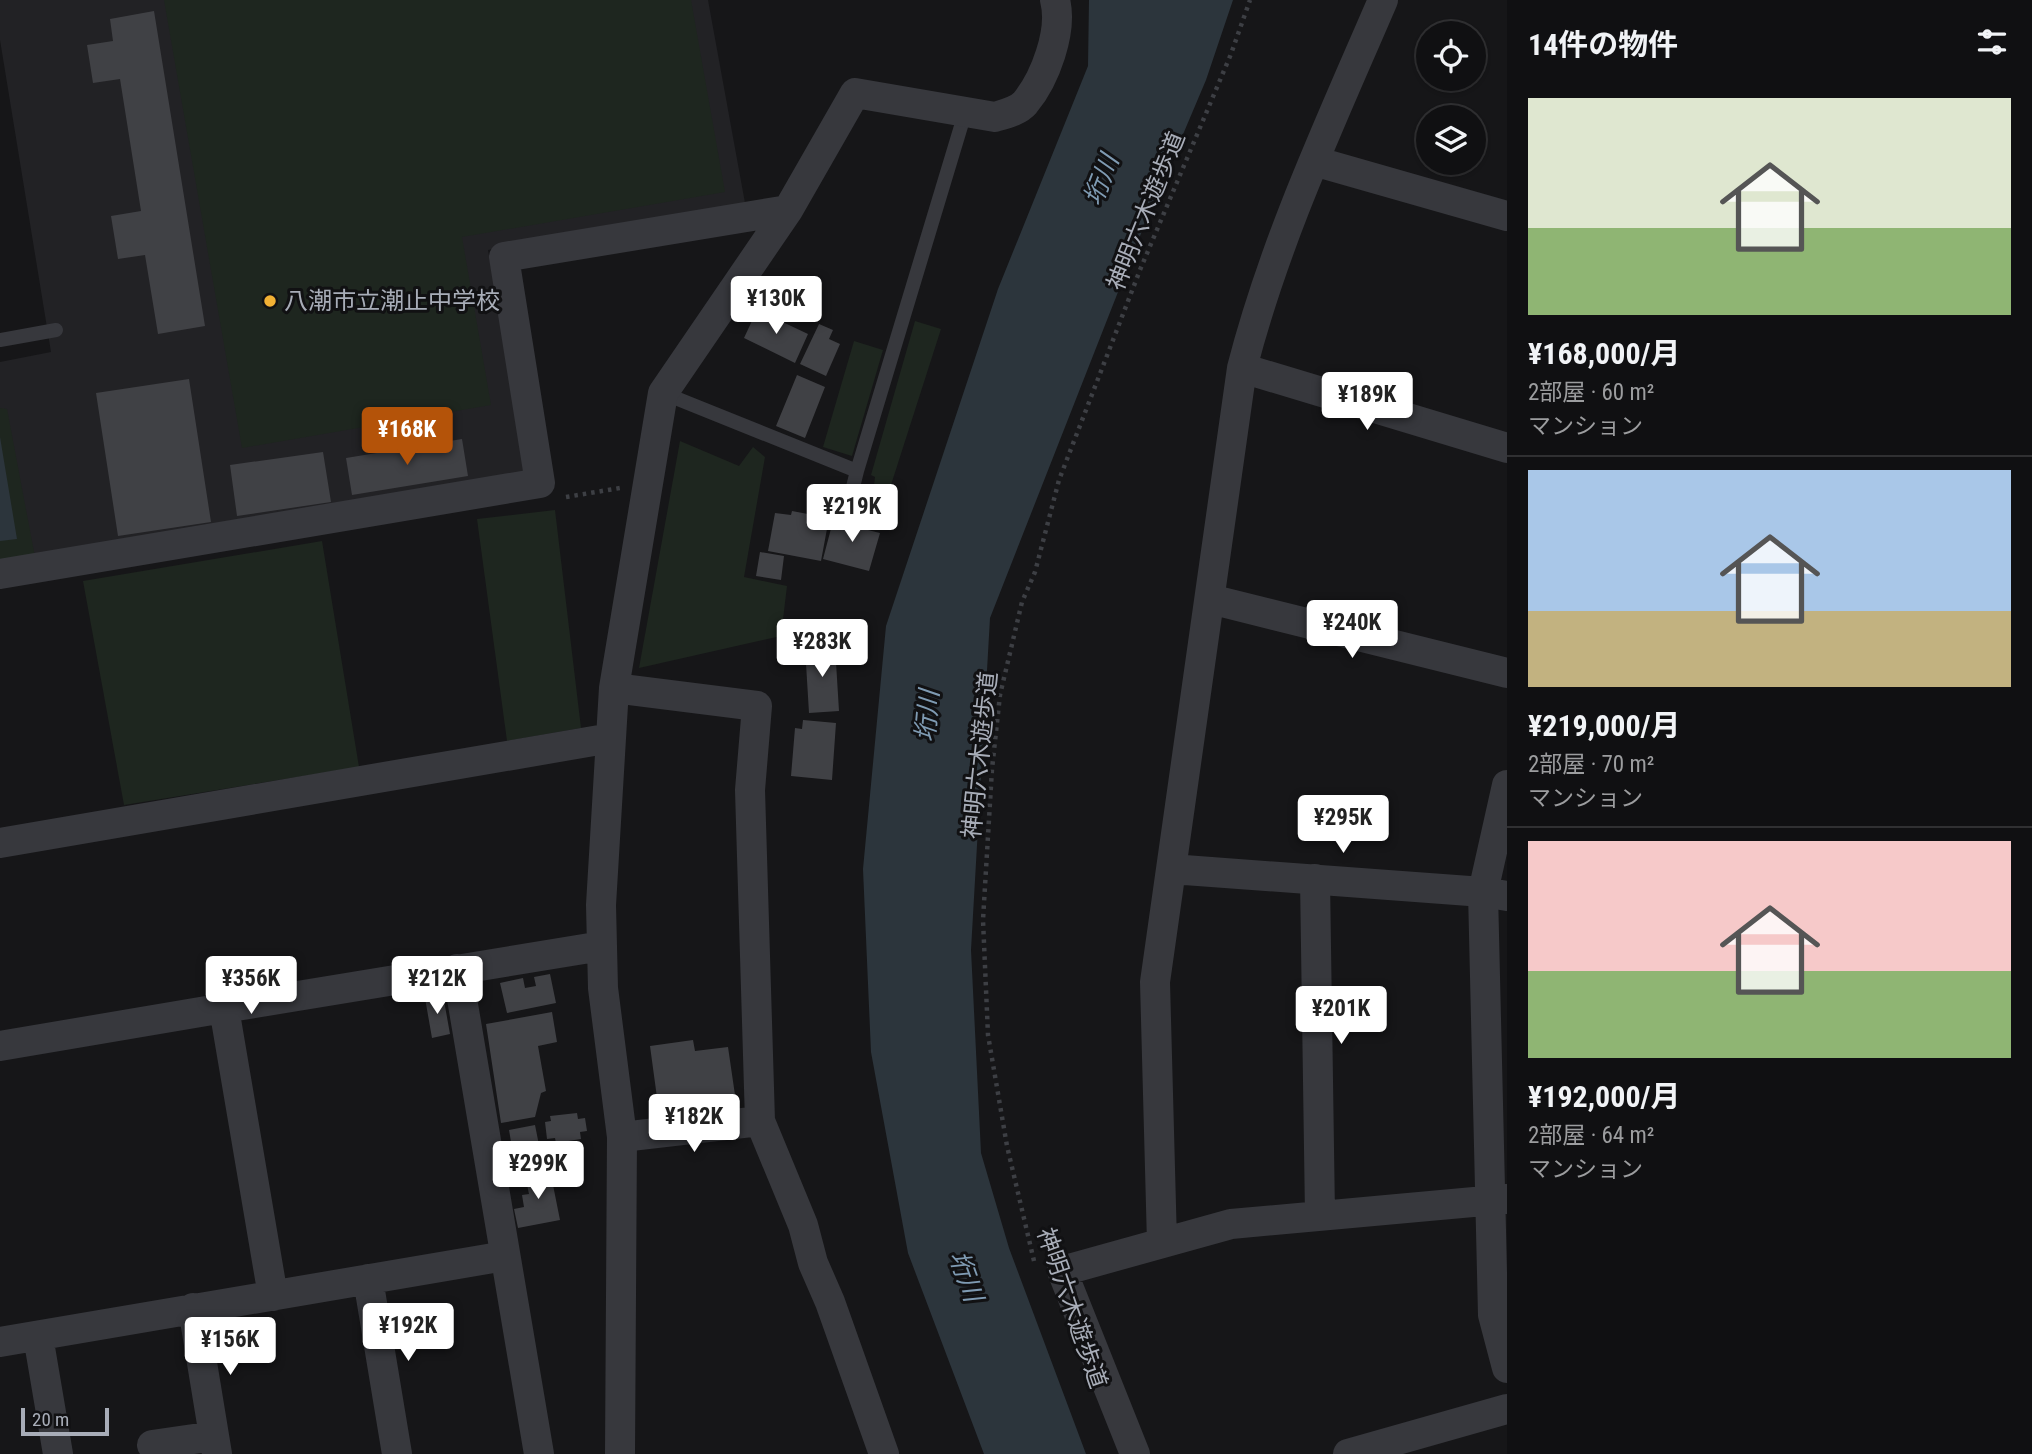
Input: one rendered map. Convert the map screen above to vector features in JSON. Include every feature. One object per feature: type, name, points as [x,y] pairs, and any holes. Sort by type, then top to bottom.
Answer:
[{"type":"street","points":[[620,1454],[622,1137],[603,988],[601,905],[614,688],[663,393],[788,210],[855,93],[995,117],[1023,106],[1042,77],[1055,33],[1055,0]]},
{"type":"street","points":[[1162,1243],[1155,982],[1242,368],[1260,299],[1314,161],[1382,0]]},
{"type":"street","points":[[1314,161],[1507,216]]},
{"type":"street","points":[[0,574],[540,484],[504,257],[788,210]]},
{"type":"street","points":[[1242,368],[1507,448]]},
{"type":"street","points":[[1210,599],[1507,673]]},
{"type":"street","points":[[614,688],[757,706],[750,790],[760,1121],[803,1226],[813,1263],[831,1302],[884,1454]]},
{"type":"street","points":[[0,843],[611,738]]},
{"type":"street","points":[[1507,785],[1495,894],[1499,1201],[1493,1315],[1507,1368]]},
{"type":"street","points":[[1171,869],[1495,894]]},
{"type":"street","points":[[1315,879],[1321,1215]]},
{"type":"street","points":[[0,1046],[602,946]]},
{"type":"street","points":[[457,969],[539,1454]]},
{"type":"street","points":[[224,1008],[273,1296]]},
{"type":"street","points":[[622,1137],[760,1121]]},
{"type":"street","points":[[1135,1454],[1062,1271],[1231,1224],[1499,1201]]},
{"type":"street","points":[[0,1342],[505,1256]]},
{"type":"street","points":[[368,1279],[397,1454]]},
{"type":"street","points":[[152,1445],[216,1445],[193,1308]]},
{"type":"street","points":[[38,1336],[58,1454]]},
{"type":"street","points":[[1348,1454],[1507,1409]]},
{"type":"lane","points":[[853,487],[965,113]]},
{"type":"lane","points":[[0,340],[56,330]]},
{"type":"lane","points":[[663,393],[858,471]]},
{"type":"path","name":"神明六木遊歩道","points":[[1036,1265],[1007,1146],[988,1035],[983,920],[1000,695],[1022,602],[1035,572],[1059,480],[1140,270],[1231,54],[1250,0]]},
{"type":"path","points":[[540,484],[544,500],[623,488]]},
{"type":"shaded area","name":"八潮市立潮止中学校","points":[[0,0],[708,0],[745,203],[488,250],[526,471],[0,565],[0,362],[51,352],[0,40]]},
{"type":"shaded area","points":[[164,0],[691,0],[725,192],[462,237],[491,405],[242,448]]},
{"type":"shaded area","points":[[915,321],[941,329],[882,513],[871,510],[875,477],[871,475]]},
{"type":"shaded area","points":[[854,341],[883,350],[852,456],[823,447]]},
{"type":"shaded area","points":[[0,408],[7,409],[35,557],[0,564]]},
{"type":"shaded area","points":[[680,441],[739,466],[753,447],[765,457],[744,577],[787,586],[781,636],[639,668]]},
{"type":"shaded area","points":[[555,510],[581,728],[507,741],[477,519]]},
{"type":"shaded area","points":[[322,541],[359,767],[124,805],[83,581]]},
{"type":"water","name":"垳川","points":[[1089,0],[1233,0],[1206,80],[1140,236],[990,618],[971,950],[981,1153],[1009,1248],[1086,1454],[984,1454],[908,1253],[871,1052],[863,869],[886,626],[998,289],[1088,66]]},
{"type":"water","points":[[0,437],[17,539],[0,541]]},
{"type":"building","points":[[154,11],[205,326],[158,334],[145,255],[118,259],[111,216],[141,211],[120,79],[93,83],[87,45],[113,41],[110,19]]},
{"type":"building","points":[[757,310],[808,334],[795,363],[744,338]]},
{"type":"building","points":[[819,324],[833,330],[829,339],[840,344],[826,376],[800,364]]},
{"type":"building","points":[[797,375],[825,387],[805,438],[776,426]]},
{"type":"building","points":[[189,379],[211,522],[118,536],[96,393]]},
{"type":"building","points":[[462,439],[468,476],[352,495],[346,458]]},
{"type":"building","points":[[323,452],[331,502],[237,516],[230,465]]},
{"type":"building","points":[[792,511],[829,518],[821,561],[768,551],[775,513],[791,515]]},
{"type":"building","points":[[845,518],[869,524],[868,530],[880,533],[869,571],[823,559],[833,521],[843,523]]},
{"type":"building","points":[[760,552],[784,556],[781,580],[756,576]]},
{"type":"building","points":[[835,646],[839,711],[809,713],[805,647]]},
{"type":"building","points":[[803,720],[836,723],[832,780],[791,776],[795,728],[802,729]]},
{"type":"building","points":[[550,974],[556,1003],[507,1013],[500,983],[523,978],[525,988],[536,986],[534,977]]},
{"type":"building","points":[[443,995],[450,1034],[432,1038],[425,998]]},
{"type":"building","points":[[552,1012],[557,1042],[538,1046],[546,1091],[541,1093],[535,1117],[501,1123],[486,1024]]},
{"type":"building","points":[[693,1040],[695,1051],[728,1047],[735,1095],[658,1105],[650,1046]]},
{"type":"building","points":[[577,1113],[578,1119],[585,1118],[587,1131],[580,1132],[581,1139],[556,1143],[555,1138],[547,1139],[545,1122],[551,1121],[550,1116]]},
{"type":"building","points":[[535,1125],[542,1160],[515,1165],[509,1130]]},
{"type":"building","points":[[550,1170],[560,1220],[518,1228],[514,1209],[524,1207],[522,1195],[529,1194],[525,1175]]},
{"type":"place","name":"八潮市立潮止中学校","points":[[270,301]]}]
